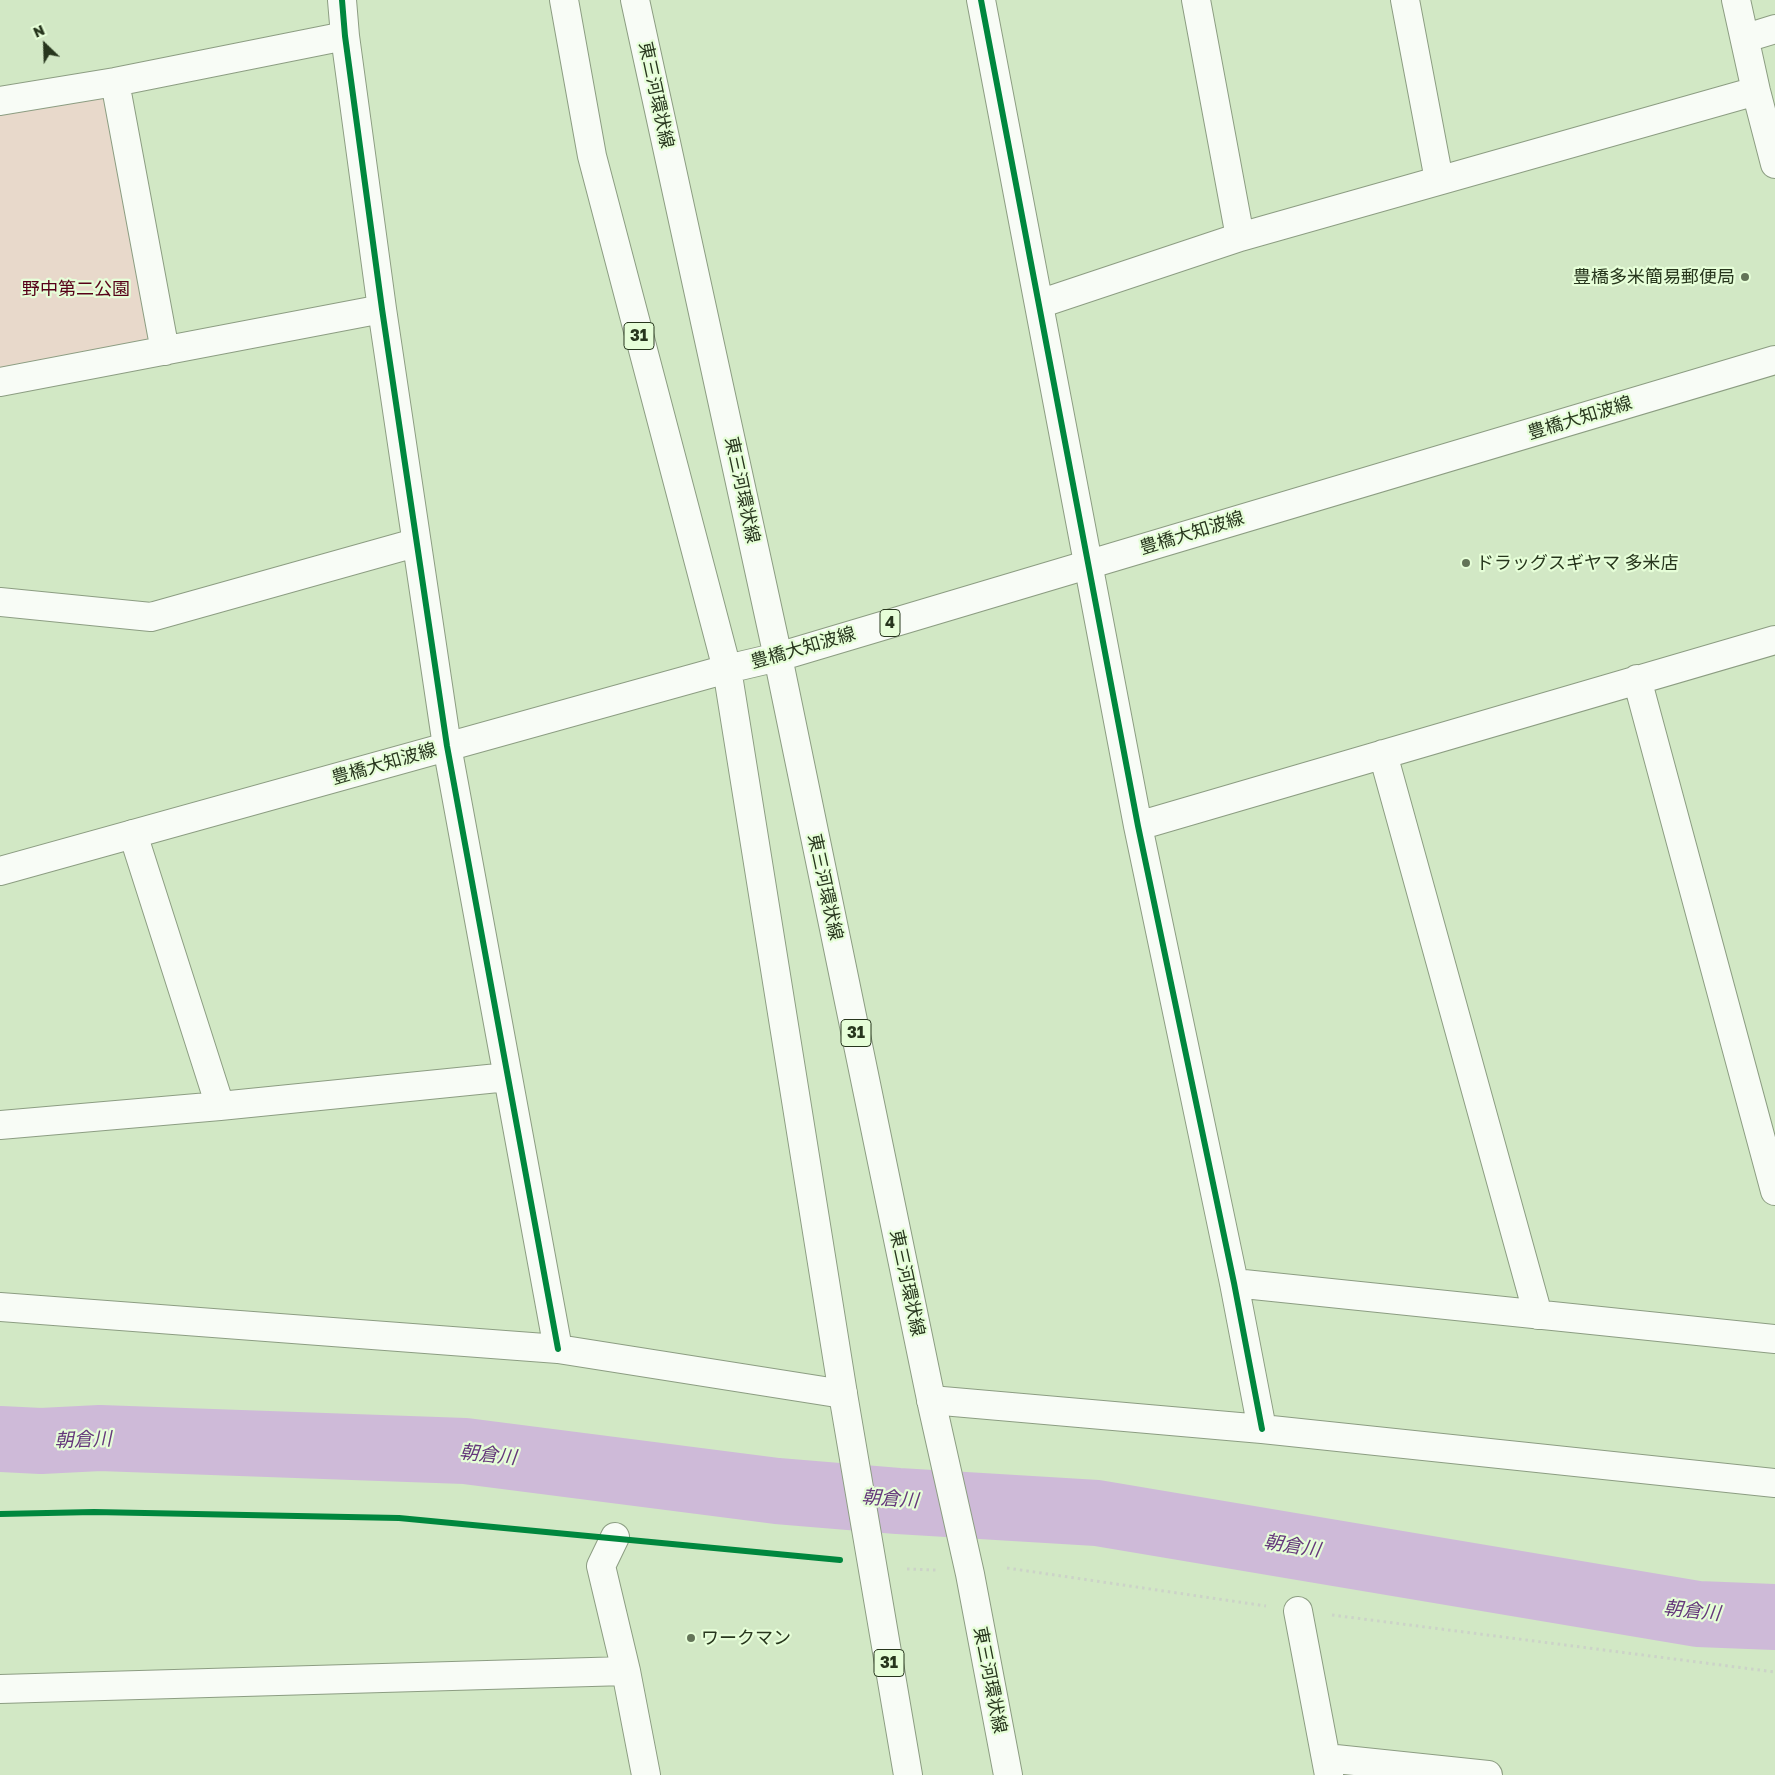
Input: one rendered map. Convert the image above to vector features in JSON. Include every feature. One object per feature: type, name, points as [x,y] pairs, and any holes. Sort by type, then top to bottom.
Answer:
[{"type":"street","points":[[342,0],[345,36],[382,309],[447,746],[558,1349]]},
{"type":"street","name":"31","points":[[564,0],[592,156],[727,669],[844,1400],[908,1775]]},
{"type":"street","name":"東三河環状線","points":[[635,0],[778,657],[932,1404],[967,1564],[1008,1775]]},
{"type":"street","points":[[981,0],[1138,826],[1234,1283],[1262,1429]]},
{"type":"street","points":[[1196,0],[1240,237]]},
{"type":"street","points":[[1405,0],[1439,180]]},
{"type":"street","points":[[1736,0],[1746,38],[1756,91],[1775,164]]},
{"type":"street","points":[[1746,38],[1775,30]]},
{"type":"street","points":[[0,102],[115,82],[345,36]]},
{"type":"street","points":[[115,82],[165,351]]},
{"type":"street","points":[[1039,304],[1240,237],[1756,91]]},
{"type":"street","points":[[0,382],[382,309]]},
{"type":"street","name":"豊橋大知波線","points":[[0,871],[447,746],[727,669],[778,657],[1775,360]]},
{"type":"street","points":[[0,602],[151,617],[416,544]]},
{"type":"street","points":[[1138,826],[1775,640]]},
{"type":"street","points":[[1637,679],[1775,1192]]},
{"type":"street","points":[[1382,754],[1538,1315]]},
{"type":"street","points":[[133,834],[220,1106]]},
{"type":"street","points":[[0,1125],[220,1106],[508,1077]]},
{"type":"street","points":[[1234,1283],[1775,1339]]},
{"type":"street","points":[[0,1307],[558,1349],[844,1400]]},
{"type":"street","points":[[932,1404],[1262,1429],[1775,1483]]},
{"type":"street","points":[[615,1537],[601,1566],[626,1671],[646,1775]]},
{"type":"street","points":[[1298,1611],[1328,1766],[1488,1775]]},
{"type":"street","points":[[0,1689],[626,1671]]},
{"type":"path","points":[[0,1514],[94,1512],[399,1518],[615,1537],[840,1560]]},
{"type":"path","points":[[1007,1568],[1298,1611],[1775,1672]]},
{"type":"path","points":[[907,1569],[936,1570]]},
{"type":"green space","name":"野中第二公園","points":[[115,82],[165,351],[0,382],[0,101]]},
{"type":"waterway","name":"朝倉川","points":[[0,1439],[41,1441],[100,1438],[465,1451],[777,1491],[898,1501],[1097,1513],[1698,1614],[1775,1617]]},
{"type":"cycle path","points":[[342,0],[345,36],[382,309],[447,746],[558,1349]]},
{"type":"cycle path","points":[[981,0],[1138,826],[1234,1283],[1262,1429]]},
{"type":"cycle path","points":[[0,1514],[94,1512],[399,1518],[840,1560]]},
{"type":"place","name":"豊橋多米簡易郵便局","points":[[1745,277]]},
{"type":"place","name":"ドラッグスギヤマ 多米店","points":[[1466,563]]},
{"type":"place","name":"ワークマン","points":[[691,1638]]}]
